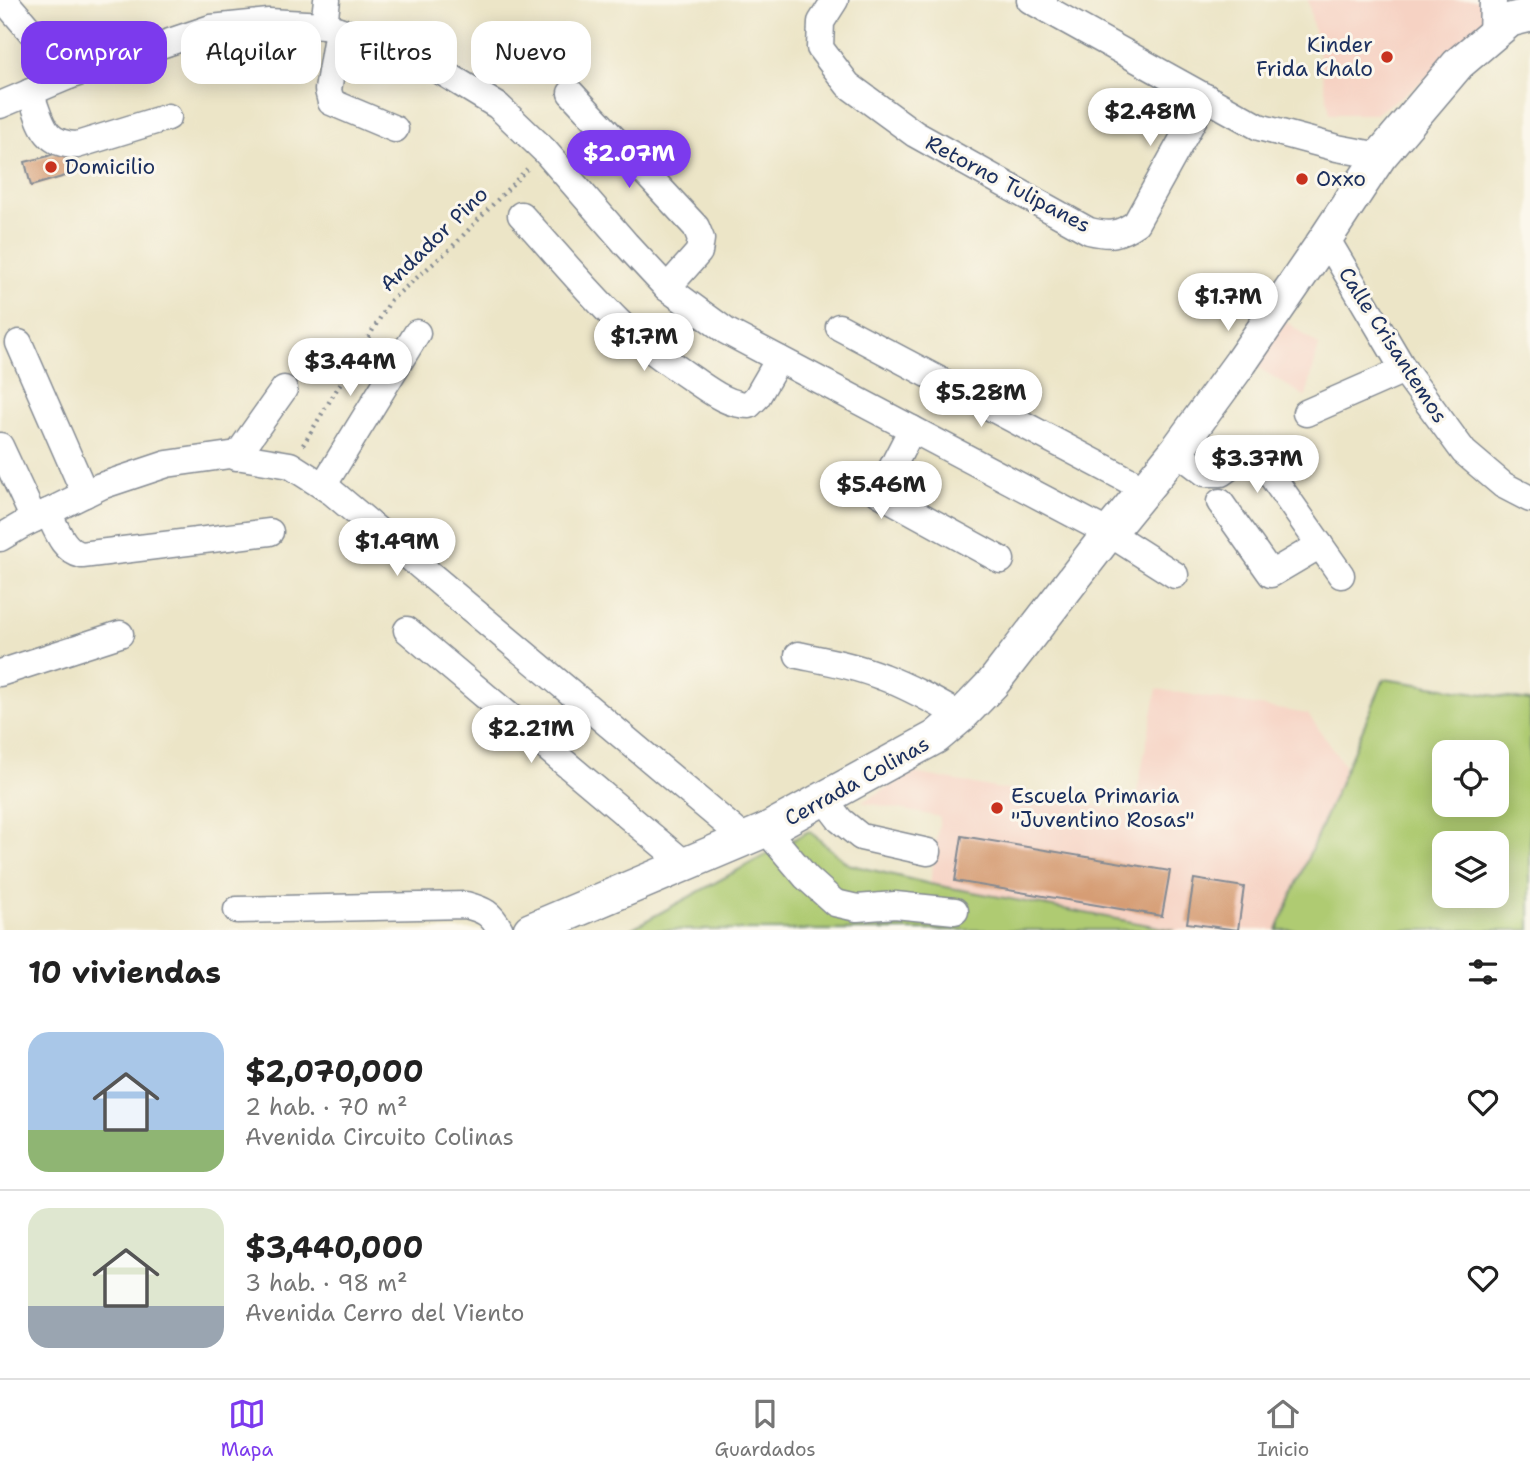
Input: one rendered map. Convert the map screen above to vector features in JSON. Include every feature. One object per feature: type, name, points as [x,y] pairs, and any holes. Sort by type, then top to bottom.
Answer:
[{"type":"main road","name":"Cerrada Colinas","points":[[530,930],[756,835],[936,737],[961,716],[993,683],[1176,451],[1241,362],[1380,156],[1458,64],[1510,20],[1530,15]]},
{"type":"street","points":[[4,0],[22,21]]},
{"type":"street","name":"Retorno Tulipanes","points":[[835,0],[821,22],[820,48],[848,85],[915,134],[1097,233],[1105,235],[1123,232],[1136,223],[1206,97]]},
{"type":"street","points":[[1030,0],[1259,127],[1337,148],[1380,156]]},
{"type":"street","points":[[1492,36],[1493,0]]},
{"type":"street","points":[[167,43],[252,12],[269,22],[330,18],[376,42],[434,67],[498,106],[545,151],[667,288],[726,331],[1109,533],[1175,575]]},
{"type":"street","points":[[330,18],[328,90],[331,102],[395,129]]},
{"type":"street","points":[[0,105],[50,84]]},
{"type":"street","points":[[30,92],[52,140],[64,145],[77,145],[168,117]]},
{"type":"street","points":[[571,93],[696,227],[701,239],[699,251],[667,288]]},
{"type":"street","points":[[521,215],[628,331],[713,393],[736,405],[749,405],[757,397],[779,359]]},
{"type":"street","name":"Calle Crisantemos","points":[[1326,238],[1404,370],[1464,452],[1503,485],[1530,499]]},
{"type":"street","points":[[839,327],[1145,489]]},
{"type":"street","points":[[323,486],[416,334]]},
{"type":"street","points":[[19,343],[85,494]]},
{"type":"street","points":[[1306,413],[1404,370]]},
{"type":"street","points":[[236,457],[284,389]]},
{"type":"street","points":[[912,429],[879,493],[1000,561]]},
{"type":"street","points":[[0,446],[41,516],[73,553],[82,555],[270,532]]},
{"type":"street","points":[[1176,451],[1205,473],[1221,473],[1241,459],[1257,455],[1341,575]]},
{"type":"street","points":[[0,538],[101,486],[167,464],[230,455],[290,465],[323,486],[756,835],[835,903],[857,908],[895,905],[955,911]]},
{"type":"street","points":[[1220,502],[1271,574],[1320,545]]},
{"type":"street","points":[[407,630],[685,864]]},
{"type":"street","points":[[0,673],[120,634]]},
{"type":"street","points":[[798,655],[843,664],[883,677],[926,696],[961,716]]},
{"type":"street","points":[[824,799],[840,820],[861,837],[928,852]]},
{"type":"street","points":[[237,910],[466,905],[481,909],[493,917],[500,930]]},
{"type":"path","name":"Andador Pino","points":[[290,465],[391,300],[450,249],[545,151]]},
{"type":"shaded area","name":"Kinder Frida Khalo","points":[[1308,0],[1481,0],[1489,30],[1376,114],[1330,114]]},
{"type":"shaded area","points":[[1286,321],[1319,346],[1306,397],[1252,364]]},
{"type":"shaded area","name":"Escuela Primaria \"Juventino Rosas\"","points":[[1157,689],[1308,714],[1344,765],[1343,774],[1277,930],[1175,930],[930,884],[940,817],[862,802],[914,773],[1133,813]]},
{"type":"green space","points":[[1384,679],[1530,701],[1530,930],[1277,930]]},
{"type":"green space","points":[[809,831],[848,864],[930,884],[1175,930],[629,930]]},
{"type":"building","name":"Domicilio","points":[[68,149],[79,172],[31,186],[25,162]]},
{"type":"building","points":[[962,836],[1170,871],[1162,916],[955,881]]},
{"type":"building","points":[[1194,879],[1244,887],[1238,930],[1187,923]]},
{"type":"place","name":"Kinder Frida Khalo","points":[[1387,57]]},
{"type":"place","name":"Domicilio","points":[[51,167]]},
{"type":"place","name":"Oxxo","points":[[1302,179]]},
{"type":"place","name":"Escuela Primaria \"Juventino Rosas\"","points":[[997,808]]}]
